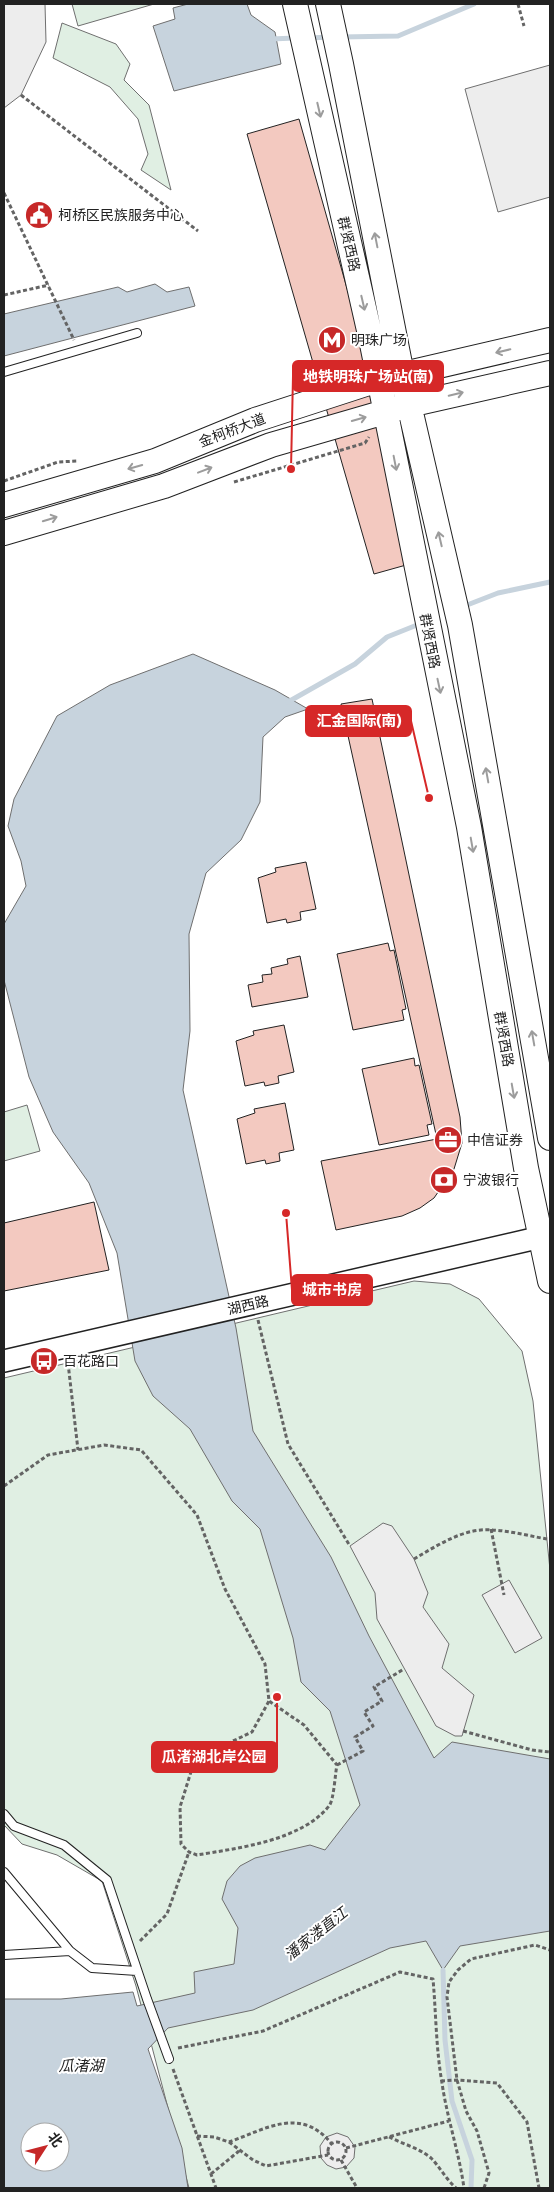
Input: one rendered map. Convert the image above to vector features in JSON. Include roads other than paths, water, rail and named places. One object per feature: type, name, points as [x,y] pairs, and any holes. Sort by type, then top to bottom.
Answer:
[{"type":"main road","name":"群贤西路","points":[[297,12],[385,412],[429,638],[469,827],[526,1168],[546,1236],[550,1281]]},
{"type":"main road","name":"群贤西路","points":[[330,13],[408,405],[460,625],[550,1138]]},
{"type":"main road","name":"金柯桥大道","points":[[4,505],[155,461],[255,420],[378,380],[550,340]]},
{"type":"main road","name":"金柯桥大道","points":[[4,533],[164,486],[271,445],[408,405],[550,373]]},
{"type":"street","name":"湖西路","points":[[4,1361],[546,1236]]},
{"type":"lane","points":[[4,372],[137,333]]},
{"type":"lane","points":[[4,1814],[14,1826],[64,1845],[107,1880],[169,2059]]},
{"type":"lane","points":[[4,1872],[70,1951],[92,1968],[137,1971]]},
{"type":"lane","points":[[4,1955],[70,1951]]},
{"type":"water","points":[[188,4],[247,4],[251,15],[275,32],[281,64],[174,91],[153,26],[175,19],[173,8]]},
{"type":"water","points":[[155,284],[167,292],[189,287],[195,306],[4,356],[4,314],[118,287],[127,292]]},
{"type":"water","points":[[193,654],[275,690],[308,709],[285,717],[263,737],[260,802],[241,840],[206,873],[189,934],[190,1031],[183,1090],[236,1328],[253,1431],[331,1557],[369,1636],[434,1758],[452,1742],[550,1759],[550,1931],[460,1946],[443,1970],[426,1941],[390,1948],[253,2010],[168,2028],[148,2049],[182,2148],[188,2188],[4,2188],[4,1999],[61,1999],[133,1992],[137,2006],[195,1993],[194,1972],[234,1964],[238,1928],[222,1899],[227,1881],[240,1866],[255,1858],[310,1845],[325,1850],[360,1805],[330,1711],[301,1682],[293,1638],[260,1529],[232,1501],[190,1429],[153,1396],[135,1361],[117,1253],[89,1183],[53,1132],[29,1077],[4,980],[4,924],[26,886],[21,861],[8,826],[14,799],[57,716],[110,685]]},
{"type":"waterway","points":[[341,37],[398,36],[474,4]]},
{"type":"waterway","points":[[309,38],[330,37]]},
{"type":"waterway","points":[[271,39],[295,38]]},
{"type":"waterway","points":[[462,607],[498,593],[550,582]]},
{"type":"waterway","points":[[288,702],[355,664],[387,637],[422,623]]},
{"type":"waterway","points":[[443,1970],[445,2040],[452,2101],[472,2160],[471,2188]]},
{"type":"place","name":"柯桥区民族服务中心","points":[[39,215]]},
{"type":"place","name":"明珠广场","points":[[332,340]]},
{"type":"place","name":"地铁明珠广场站(南)","points":[[291,469]]},
{"type":"place","name":"汇金国际(南)","points":[[429,798]]},
{"type":"place","name":"中信证券","points":[[448,1140]]},
{"type":"place","name":"宁波银行","points":[[444,1180]]},
{"type":"place","name":"城市书房","points":[[286,1213]]},
{"type":"place","name":"百花路口","points":[[44,1361]]},
{"type":"place","name":"瓜渚湖北岸公园","points":[[277,1697]]},
{"type":"water label","name":"潘家溇直江","points":[[316,1934]]},
{"type":"water label","name":"瓜渚湖","points":[[81,2066]]}]
